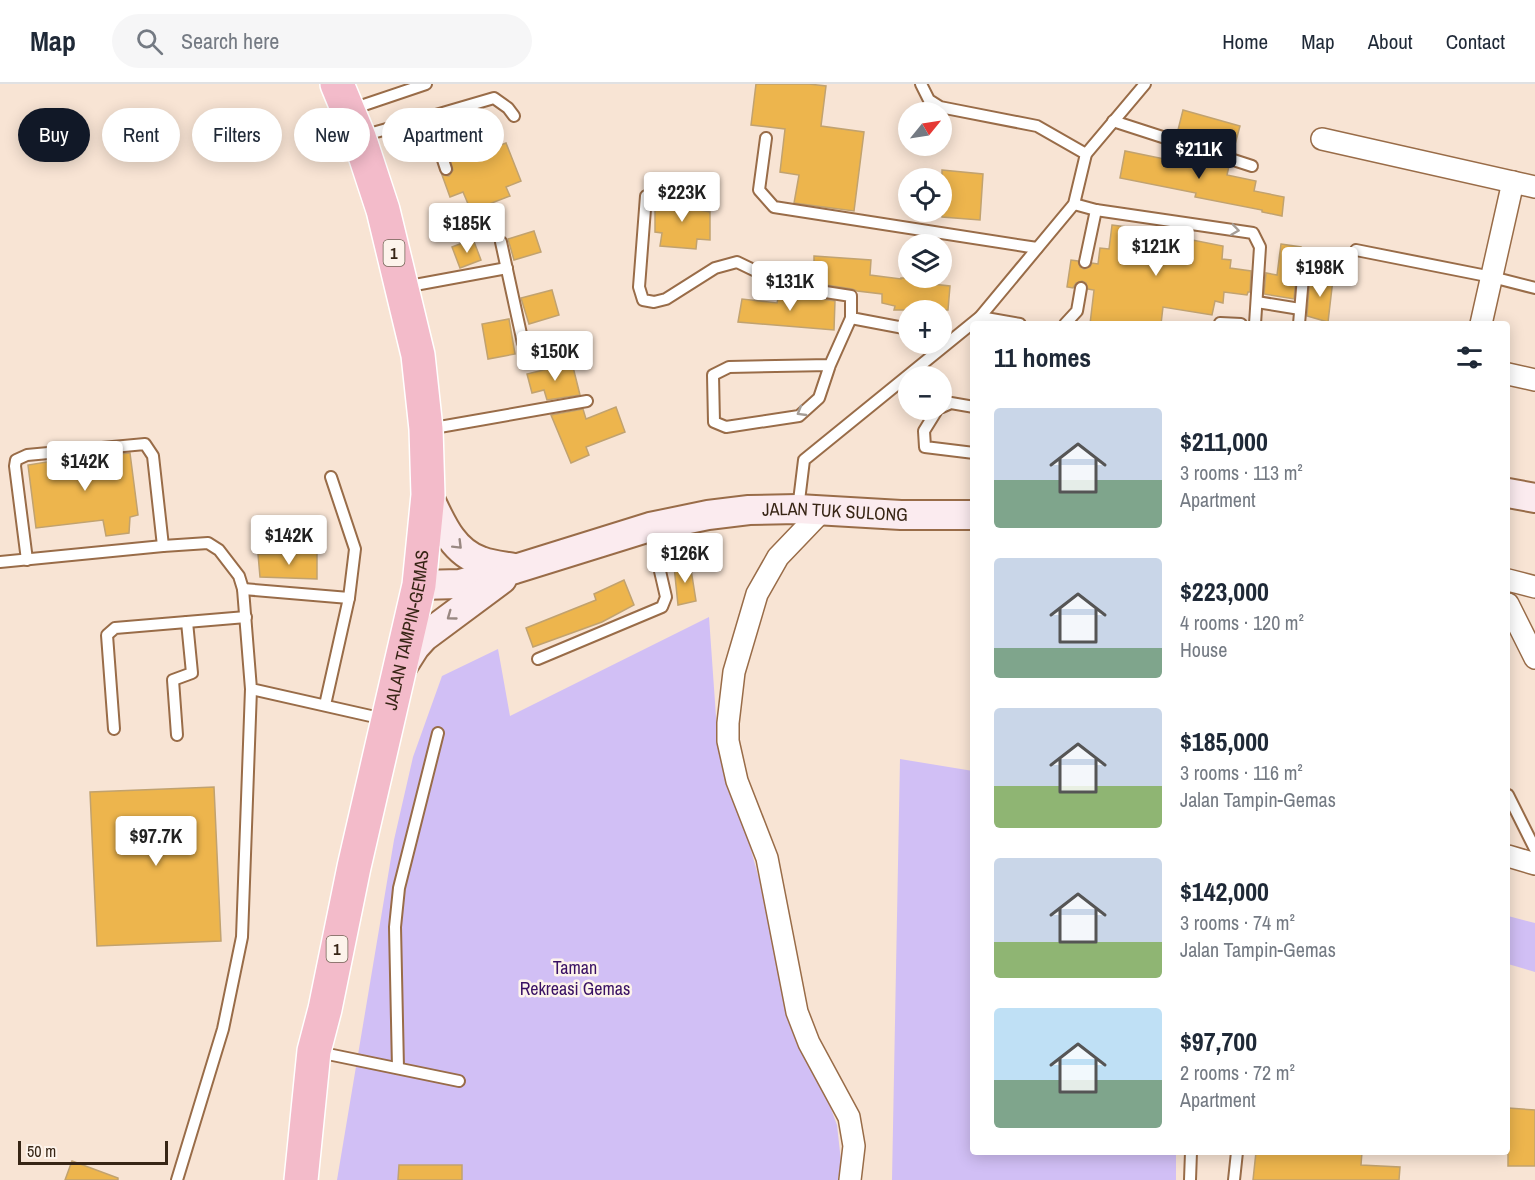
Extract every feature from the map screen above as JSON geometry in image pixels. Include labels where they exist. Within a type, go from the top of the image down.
[{"type":"highway","name":"JALAN TAMPIN-GEMAS","points":[[301,1180],[314,1051],[419,585],[428,495],[426,429],[418,356],[383,210],[366,162]]},
{"type":"street","points":[[1322,139],[1535,187]]},
{"type":"street","points":[[1482,321],[1512,182]]},
{"type":"street","points":[[1510,374],[1535,380]]},
{"type":"street","points":[[1510,493],[1535,498]]},
{"type":"street","points":[[428,495],[453,542],[467,554],[479,561],[515,569]]},
{"type":"street","points":[[810,509],[757,594],[734,672],[728,741],[736,781],[767,858],[797,1012],[809,1043],[849,1117],[854,1146],[850,1180]]},
{"type":"street","name":"JALAN TUK SULONG","points":[[419,585],[460,584],[650,527],[708,515],[749,510],[810,509],[901,515],[970,515]]},
{"type":"street","points":[[399,672],[415,646],[424,637],[515,569]]},
{"type":"street","points":[[1510,580],[1535,586]]},
{"type":"street","points":[[1510,608],[1535,658]]},
{"type":"street","points":[[1510,857],[1535,864]]},
{"type":"lane","points":[[354,108],[426,84]]},
{"type":"lane","points":[[921,84],[929,100],[940,106],[1037,126],[1086,154]]},
{"type":"lane","points":[[975,321],[1074,204],[1086,154],[1145,84]]},
{"type":"lane","points":[[460,108],[494,98],[508,108],[514,116]]},
{"type":"lane","points":[[1113,121],[1252,166]]},
{"type":"lane","points":[[766,138],[759,190],[774,207],[1037,248]]},
{"type":"lane","points":[[444,162],[446,169]]},
{"type":"lane","points":[[646,196],[639,288],[643,300],[654,302],[666,299],[715,268],[737,262],[787,286],[851,296],[851,318],[830,365],[819,398],[799,416],[726,427],[714,422],[713,375],[729,367],[830,365]]},
{"type":"lane","points":[[1074,204],[1096,210],[1253,232],[1260,248],[1255,321]]},
{"type":"lane","points":[[1085,262],[1096,210]]},
{"type":"lane","points":[[501,242],[523,343]]},
{"type":"lane","points":[[1356,250],[1492,277],[1535,288]]},
{"type":"lane","points":[[402,287],[507,268]]},
{"type":"lane","points":[[1299,321],[1304,277]]},
{"type":"lane","points":[[1068,321],[1077,311],[1081,288]]},
{"type":"lane","points":[[1257,302],[1300,309]]},
{"type":"lane","points":[[980,317],[1003,321]]},
{"type":"lane","points":[[851,318],[898,327]]},
{"type":"lane","points":[[810,509],[804,460],[970,325]]},
{"type":"lane","points":[[426,429],[587,401]]},
{"type":"lane","points":[[952,403],[970,406]]},
{"type":"lane","points":[[931,420],[924,431],[925,447],[970,453]]},
{"type":"lane","points":[[27,560],[15,466],[16,460],[27,455],[145,444],[153,456],[163,546]]},
{"type":"lane","points":[[325,705],[349,598],[355,549],[331,477]]},
{"type":"lane","points":[[538,659],[662,607],[666,597],[650,527]]},
{"type":"lane","points":[[0,562],[208,543],[219,550],[239,576],[243,589],[251,689],[242,937],[223,1029],[177,1180]]},
{"type":"lane","points":[[243,589],[349,598]]},
{"type":"lane","points":[[114,729],[107,635],[115,628],[246,617]]},
{"type":"lane","points":[[177,735],[173,680],[192,674],[187,622]]},
{"type":"lane","points":[[251,689],[387,720]]},
{"type":"lane","points":[[398,1068],[395,927],[399,888],[438,733]]},
{"type":"lane","points":[[1510,799],[1535,849]]},
{"type":"lane","points":[[314,1051],[459,1081]]},
{"type":"lane","points":[[1190,1180],[1191,1155]]},
{"type":"lane","points":[[1234,1180],[1237,1155]]},
{"type":"green space","name":"Taman Rekreasi Gemas","points":[[709,617],[718,745],[728,790],[745,828],[759,879],[780,979],[801,1045],[827,1098],[837,1125],[841,1161],[838,1180],[337,1180],[394,840],[413,757],[442,676],[498,649],[510,716]]},
{"type":"green space","points":[[900,759],[970,771],[970,1155],[1176,1155],[1176,1180],[892,1180]]},
{"type":"green space","points":[[1510,917],[1535,923],[1535,972],[1510,965]]},
{"type":"building","points":[[756,84],[826,86],[821,126],[864,132],[854,211],[794,203],[799,175],[780,172],[785,129],[751,125]]},
{"type":"building","points":[[1183,110],[1240,126],[1233,152],[1177,134]]},
{"type":"building","points":[[506,143],[521,181],[506,187],[510,196],[471,211],[463,192],[450,197],[442,175],[449,176],[453,170],[451,162],[504,162],[504,144]]},
{"type":"building","points":[[1173,148],[1229,166],[1227,175],[1256,181],[1254,191],[1284,197],[1282,216],[1195,197],[1196,193],[1120,178],[1125,151],[1169,160]]},
{"type":"building","points":[[952,171],[983,174],[980,220],[952,218]]},
{"type":"building","points":[[669,195],[700,197],[699,210],[710,212],[710,240],[697,239],[696,249],[660,246],[662,233],[655,232],[655,207],[668,207]]},
{"type":"building","points":[[1112,225],[1173,233],[1172,236],[1223,246],[1222,259],[1231,260],[1230,268],[1251,271],[1250,292],[1247,295],[1224,292],[1223,303],[1215,301],[1212,315],[1163,307],[1161,321],[1090,321],[1094,290],[1088,289],[1086,283],[1082,281],[1076,283],[1073,288],[1067,287],[1071,260],[1078,261],[1080,267],[1084,269],[1090,267],[1092,263],[1098,264],[1100,248],[1109,249]]},
{"type":"building","points":[[534,231],[541,252],[514,260],[508,239]]},
{"type":"building","points":[[473,239],[481,260],[460,268],[452,247]]},
{"type":"building","points":[[1281,244],[1301,247],[1294,299],[1264,294],[1266,273],[1277,275]]},
{"type":"building","points":[[814,256],[871,260],[870,275],[898,279],[898,288],[950,288],[949,300],[898,300],[898,310],[894,310],[895,306],[882,303],[882,294],[814,283]]},
{"type":"building","points":[[1310,275],[1333,279],[1328,321],[1307,316]]},
{"type":"building","points":[[552,290],[559,315],[529,324],[521,298]]},
{"type":"building","points":[[780,291],[835,301],[834,330],[738,322],[742,299],[777,303]]},
{"type":"building","points":[[509,319],[515,354],[488,359],[482,324]]},
{"type":"building","points":[[572,363],[580,395],[547,400],[544,390],[532,393],[527,374]]},
{"type":"building","points":[[616,407],[625,432],[586,447],[589,455],[571,463],[551,415],[583,409],[586,419]]},
{"type":"building","points":[[130,453],[138,515],[130,517],[129,533],[106,536],[103,520],[36,528],[28,465],[71,458]]},
{"type":"building","points":[[317,553],[317,579],[260,577],[258,554]]},
{"type":"building","points":[[690,563],[696,601],[678,605],[674,566]]},
{"type":"building","points":[[624,580],[634,605],[602,622],[533,647],[526,628],[596,600],[594,594]]},
{"type":"building","points":[[214,787],[221,941],[97,946],[90,792]]},
{"type":"building","points":[[1510,1108],[1535,1110],[1535,1166],[1508,1166]]},
{"type":"building","points":[[1256,1155],[1362,1155],[1361,1165],[1400,1167],[1399,1180],[1253,1180]]},
{"type":"building","points":[[72,1161],[118,1178],[118,1180],[65,1180]]},
{"type":"building","points":[[399,1165],[462,1165],[462,1180],[398,1180]]}]
